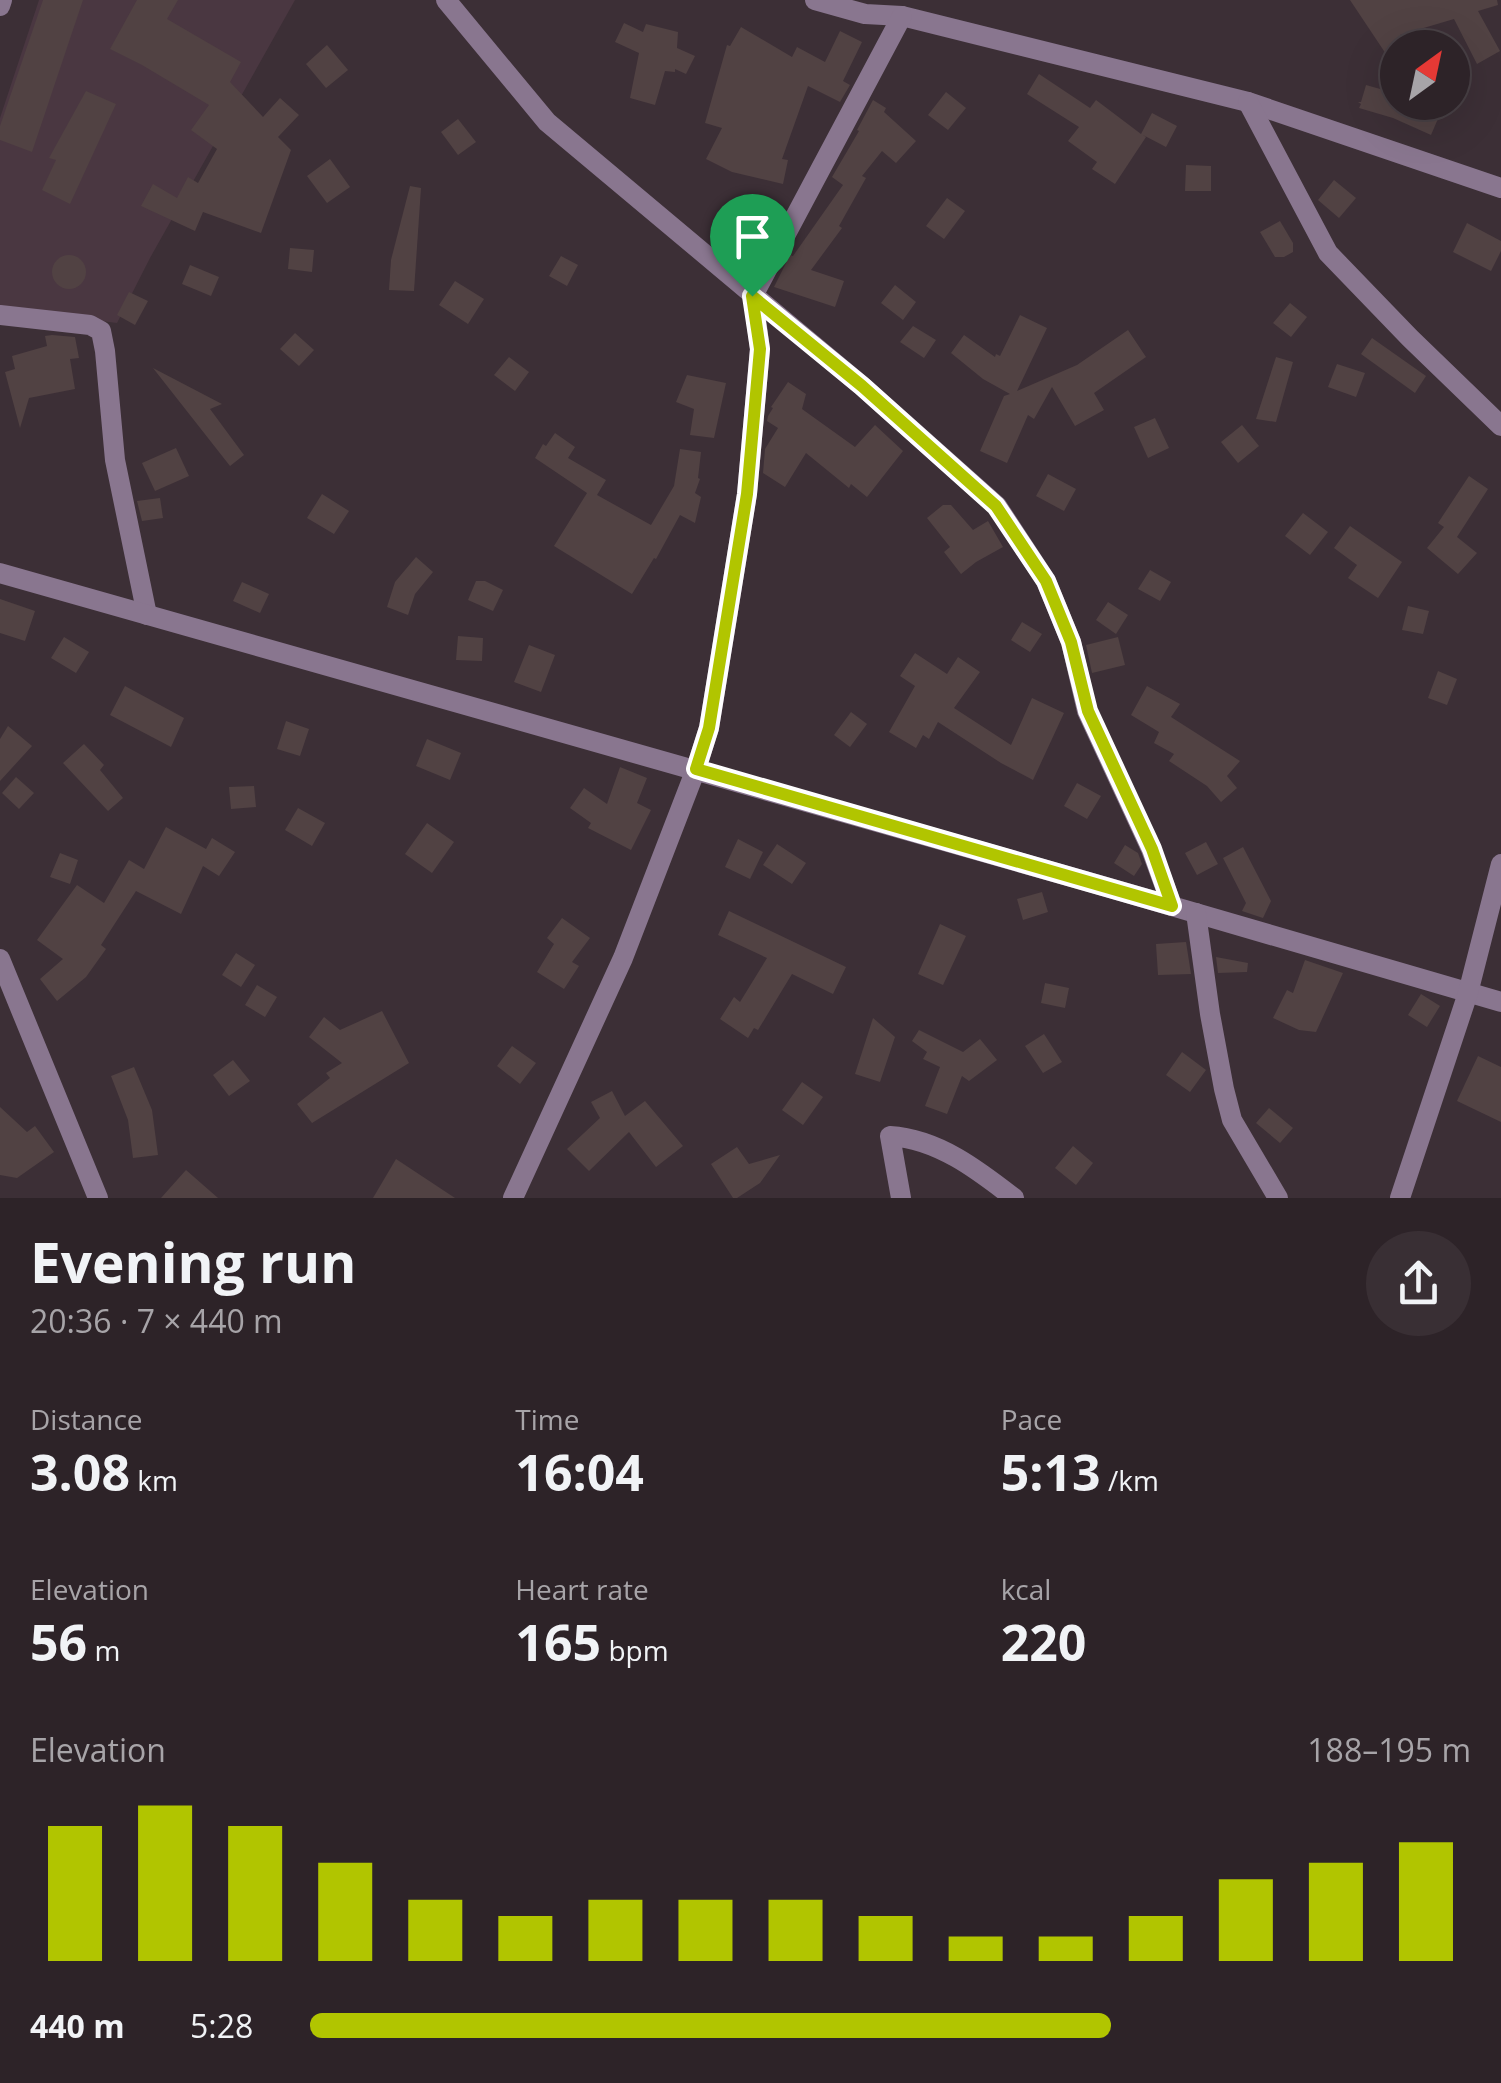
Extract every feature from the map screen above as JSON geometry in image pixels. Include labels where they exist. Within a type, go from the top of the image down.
[{"type":"street","points":[[446,0],[548,122],[862,386],[996,506],[1046,581],[1071,642],[1088,711],[1152,849],[1172,906]]},
{"type":"street","points":[[815,0],[867,7],[1248,102],[1501,188]]},
{"type":"street","points":[[513,1198],[623,958],[709,728],[747,494],[760,349],[752,296],[902,16]]},
{"type":"street","points":[[1248,102],[1328,253],[1501,426]]},
{"type":"street","points":[[0,315],[90,325],[100,331],[115,460],[147,615]]},
{"type":"street","points":[[0,572],[1501,1002]]},
{"type":"street","points":[[1400,1198],[1468,993],[1501,864]]},
{"type":"street","points":[[1196,913],[1210,1014],[1232,1120],[1278,1198]]},
{"type":"street","points":[[0,959],[98,1198]]},
{"type":"street","points":[[901,1198],[890,1136],[915,1140],[970,1164],[1014,1198]]},
{"type":"shaded area","points":[[39,0],[295,0],[117,323],[0,308],[0,118]]},
{"type":"building","points":[[43,0],[83,0],[32,152],[0,140],[0,126]]},
{"type":"building","points":[[137,0],[178,0],[167,19],[241,62],[230,82],[263,117],[280,98],[299,115],[278,137],[291,150],[261,233],[203,212],[195,231],[141,206],[153,184],[177,198],[188,177],[198,183],[217,149],[191,130],[209,105],[110,49]]},
{"type":"building","points":[[1350,0],[1497,0],[1498,5],[1478,11],[1500,51],[1477,64],[1470,50],[1470,30],[1460,30],[1454,19],[1417,30],[1380,30],[1380,45]]},
{"type":"building","points":[[624,23],[643,32],[646,24],[678,32],[677,48],[695,56],[686,74],[675,69],[665,71],[655,105],[630,98],[639,53],[615,42]]},
{"type":"building","points":[[741,27],[792,57],[797,47],[825,62],[840,31],[862,42],[843,81],[850,85],[840,102],[808,86],[782,159],[788,160],[783,184],[732,172],[706,159],[722,128],[705,123],[727,45]]},
{"type":"building","points":[[327,45],[348,70],[326,88],[306,64]]},
{"type":"building","points":[[1039,74],[1090,108],[1096,100],[1141,134],[1152,113],[1177,126],[1166,147],[1143,135],[1146,137],[1115,184],[1092,169],[1097,162],[1068,141],[1079,127],[1027,94]]},
{"type":"building","points":[[1366,85],[1380,89],[1380,114],[1359,108]]},
{"type":"building","points":[[86,91],[116,104],[70,204],[42,190],[56,160],[49,158]]},
{"type":"building","points":[[946,92],[966,108],[948,130],[928,115]]},
{"type":"building","points":[[873,100],[886,108],[884,112],[916,141],[896,163],[882,151],[862,176],[866,178],[839,226],[842,228],[811,270],[844,281],[835,307],[774,287],[790,255],[843,185],[832,177]]},
{"type":"building","points":[[458,119],[476,142],[458,155],[441,132]]},
{"type":"building","points":[[1397,120],[1437,120],[1431,135]]},
{"type":"building","points":[[330,159],[350,187],[327,203],[307,176]]},
{"type":"building","points":[[1186,165],[1211,166],[1211,191],[1185,191]]},
{"type":"building","points":[[1334,180],[1356,198],[1339,218],[1318,200]]},
{"type":"building","points":[[410,186],[421,188],[414,291],[389,290],[391,260]]},
{"type":"building","points":[[947,198],[965,211],[944,239],[926,226]]},
{"type":"building","points":[[1280,221],[1293,243],[1293,252],[1275,257],[1260,232]]},
{"type":"building","points":[[1467,223],[1501,241],[1501,251],[1491,271],[1453,252]]},
{"type":"building","points":[[290,248],[314,250],[312,272],[288,269]]},
{"type":"building","points":[[69,255],[81,260],[86,272],[81,284],[69,289],[57,284],[52,272],[57,260]]},
{"type":"building","points":[[561,256],[578,265],[567,286],[549,276]]},
{"type":"building","points":[[190,265],[219,277],[211,296],[182,284]]},
{"type":"building","points":[[455,281],[484,299],[468,324],[439,305]]},
{"type":"building","points":[[895,285],[916,302],[903,320],[881,303]]},
{"type":"building","points":[[129,292],[148,301],[135,325],[117,315]]},
{"type":"building","points":[[1290,303],[1307,317],[1291,337],[1273,323]]},
{"type":"building","points":[[1020,315],[1047,328],[1017,391],[1077,365],[1128,330],[1146,357],[1094,393],[1104,410],[1075,426],[1052,387],[1034,419],[1028,415],[1007,463],[980,451],[1004,396],[1010,394],[983,379],[951,353],[964,335],[995,357],[1000,356]]},
{"type":"building","points":[[913,326],[936,340],[924,358],[900,342]]},
{"type":"building","points":[[295,333],[314,350],[299,366],[280,349]]},
{"type":"building","points":[[45,336],[75,337],[79,358],[70,359],[75,389],[29,398],[20,428],[5,372],[15,369],[12,356],[47,346]]},
{"type":"building","points":[[1372,338],[1426,376],[1415,393],[1361,354]]},
{"type":"building","points":[[509,357],[529,372],[515,391],[494,375]]},
{"type":"building","points":[[1276,357],[1293,362],[1276,422],[1256,419]]},
{"type":"building","points":[[1337,364],[1365,373],[1356,397],[1328,387]]},
{"type":"building","points":[[153,368],[222,404],[210,409],[244,455],[230,466]]},
{"type":"building","points":[[687,375],[726,383],[714,438],[690,435],[694,409],[676,402]]},
{"type":"building","points":[[788,382],[806,394],[802,409],[855,447],[875,425],[903,451],[867,497],[851,484],[849,488],[806,453],[785,487],[763,473],[765,449],[778,428],[767,421],[768,416]]},
{"type":"building","points":[[1155,418],[1169,448],[1148,458],[1134,427]]},
{"type":"building","points":[[1242,425],[1259,446],[1238,463],[1221,442]]},
{"type":"building","points":[[555,433],[575,447],[568,458],[606,480],[597,495],[651,525],[674,486],[680,449],[701,452],[695,493],[701,497],[695,523],[680,515],[632,594],[554,546],[587,493],[535,458]]},
{"type":"building","points":[[176,448],[189,476],[155,491],[142,463]]},
{"type":"building","points":[[1048,474],[1076,489],[1064,511],[1036,496]]},
{"type":"building","points":[[1469,476],[1488,489],[1457,537],[1477,553],[1458,574],[1427,548],[1444,527],[1438,523]]},
{"type":"building","points":[[322,494],[349,511],[334,534],[307,518]]},
{"type":"building","points":[[160,498],[163,518],[142,521],[137,501]]},
{"type":"building","points":[[943,505],[951,505],[973,530],[988,521],[1003,547],[961,574],[944,552],[950,547],[927,518]]},
{"type":"building","points":[[1303,513],[1328,532],[1310,555],[1285,536]]},
{"type":"building","points":[[1350,526],[1402,562],[1378,598],[1348,578],[1357,565],[1334,548]]},
{"type":"building","points":[[416,557],[433,572],[415,594],[408,615],[387,607],[395,582]]},
{"type":"building","points":[[1150,570],[1171,582],[1160,601],[1138,589]]},
{"type":"building","points":[[476,581],[503,590],[493,611],[468,600]]},
{"type":"building","points":[[242,582],[269,594],[260,613],[233,601]]},
{"type":"building","points":[[0,599],[35,611],[25,641],[0,633]]},
{"type":"building","points":[[1108,602],[1128,615],[1116,634],[1096,620]]},
{"type":"building","points":[[1408,606],[1429,611],[1423,634],[1402,630]]},
{"type":"building","points":[[1022,622],[1042,634],[1030,652],[1011,640]]},
{"type":"building","points":[[458,636],[483,638],[482,661],[456,660]]},
{"type":"building","points":[[64,637],[89,652],[76,673],[51,658]]},
{"type":"building","points":[[1118,637],[1125,665],[1092,673],[1086,645]]},
{"type":"building","points":[[529,645],[555,655],[541,692],[514,682]]},
{"type":"building","points":[[915,653],[947,674],[958,657],[980,672],[954,708],[1011,745],[1032,698],[1064,713],[1033,780],[938,722],[929,739],[923,735],[916,748],[889,732],[915,686],[900,676]]},
{"type":"building","points":[[1438,671],[1457,679],[1447,705],[1428,698]]},
{"type":"building","points":[[125,686],[184,718],[171,747],[110,715]]},
{"type":"building","points":[[1147,686],[1180,704],[1171,717],[1240,761],[1227,776],[1237,788],[1221,802],[1207,786],[1169,761],[1174,754],[1154,743],[1159,732],[1131,715]]},
{"type":"building","points":[[851,712],[867,724],[850,747],[834,735]]},
{"type":"building","points":[[286,721],[309,729],[300,756],[277,749]]},
{"type":"building","points":[[8,726],[32,746],[0,781],[0,739]]},
{"type":"building","points":[[427,739],[461,753],[450,780],[416,766]]},
{"type":"building","points":[[84,744],[104,765],[100,770],[123,798],[108,811],[63,763]]},
{"type":"building","points":[[620,767],[647,778],[637,803],[651,810],[631,850],[588,828],[591,823],[570,808],[584,788],[607,804]]},
{"type":"building","points":[[16,777],[34,793],[19,809],[2,793]]},
{"type":"building","points":[[1077,783],[1101,796],[1087,819],[1064,806]]},
{"type":"building","points":[[254,786],[256,807],[231,809],[229,787]]},
{"type":"building","points":[[298,808],[325,823],[312,846],[285,830]]},
{"type":"building","points":[[427,823],[454,842],[432,873],[405,854]]},
{"type":"building","points":[[166,827],[206,849],[212,838],[235,852],[219,876],[203,866],[181,914],[136,891],[101,945],[106,949],[86,977],[57,1001],[40,979],[63,959],[37,940],[77,885],[104,903],[129,860],[144,869]]},
{"type":"building","points":[[738,839],[763,852],[750,879],[725,867]]},
{"type":"building","points":[[1206,842],[1218,864],[1197,875],[1185,853]]},
{"type":"building","points":[[777,844],[806,863],[792,884],[763,865]]},
{"type":"building","points":[[1125,845],[1138,853],[1142,864],[1134,876],[1114,863]]},
{"type":"building","points":[[1243,847],[1271,901],[1263,918],[1242,911],[1246,903],[1223,858]]},
{"type":"building","points":[[60,853],[78,860],[70,884],[50,877]]},
{"type":"building","points":[[1042,892],[1048,912],[1023,920],[1017,899]]},
{"type":"building","points":[[729,911],[846,967],[833,994],[792,974],[758,1030],[754,1028],[748,1038],[720,1019],[734,997],[740,1002],[767,958],[718,935]]},
{"type":"building","points":[[562,918],[590,938],[572,962],[579,966],[564,989],[537,972],[554,944],[547,938]]},
{"type":"building","points":[[940,924],[966,936],[943,985],[918,974]]},
{"type":"building","points":[[1186,942],[1191,974],[1158,975],[1156,944]]},
{"type":"building","points":[[236,953],[255,965],[241,987],[222,975]]},
{"type":"building","points":[[1216,957],[1248,963],[1247,972],[1218,973]]},
{"type":"building","points":[[1305,960],[1343,973],[1316,1032],[1299,1030],[1273,1018],[1287,990],[1293,993]]},
{"type":"building","points":[[1045,983],[1069,988],[1065,1008],[1041,1003]]},
{"type":"building","points":[[257,985],[277,997],[265,1017],[245,1005]]},
{"type":"building","points":[[1421,994],[1440,1006],[1427,1027],[1408,1015]]},
{"type":"building","points":[[382,1011],[409,1063],[312,1123],[297,1104],[330,1078],[326,1073],[342,1063],[309,1037],[324,1017],[340,1030]]},
{"type":"building","points":[[873,1018],[895,1037],[880,1082],[855,1074]]},
{"type":"building","points":[[919,1030],[963,1052],[980,1039],[997,1060],[969,1081],[962,1076],[947,1114],[925,1106],[940,1067],[923,1059],[927,1052],[912,1041]]},
{"type":"building","points":[[1044,1034],[1062,1062],[1043,1073],[1025,1046]]},
{"type":"building","points":[[512,1046],[536,1063],[520,1084],[497,1066]]},
{"type":"building","points":[[1182,1052],[1206,1070],[1190,1092],[1166,1075]]},
{"type":"building","points":[[1478,1056],[1501,1067],[1501,1122],[1457,1101]]},
{"type":"building","points":[[233,1060],[250,1081],[229,1096],[213,1075]]},
{"type":"building","points":[[134,1067],[152,1110],[158,1155],[133,1158],[128,1120],[111,1076]]},
{"type":"building","points":[[802,1082],[823,1097],[803,1125],[782,1110]]},
{"type":"building","points":[[612,1091],[625,1116],[645,1101],[683,1146],[656,1167],[629,1132],[589,1171],[567,1149],[600,1118],[591,1102]]},
{"type":"building","points":[[0,1107],[27,1132],[35,1126],[54,1152],[17,1178],[0,1175]]},
{"type":"building","points":[[1269,1108],[1293,1128],[1280,1143],[1256,1123]]},
{"type":"building","points":[[1073,1146],[1093,1163],[1076,1185],[1055,1168]]},
{"type":"building","points":[[737,1147],[749,1164],[780,1155],[760,1183],[733,1198],[711,1164]]},
{"type":"building","points":[[396,1159],[455,1198],[373,1198]]},
{"type":"building","points":[[186,1170],[218,1198],[161,1198]]},
{"type":"route","points":[[752,296],[862,386],[996,506],[1046,581],[1071,642],[1088,711],[1152,849],[1172,906],[696,769],[709,728],[747,494],[760,349],[752,296]]}]
